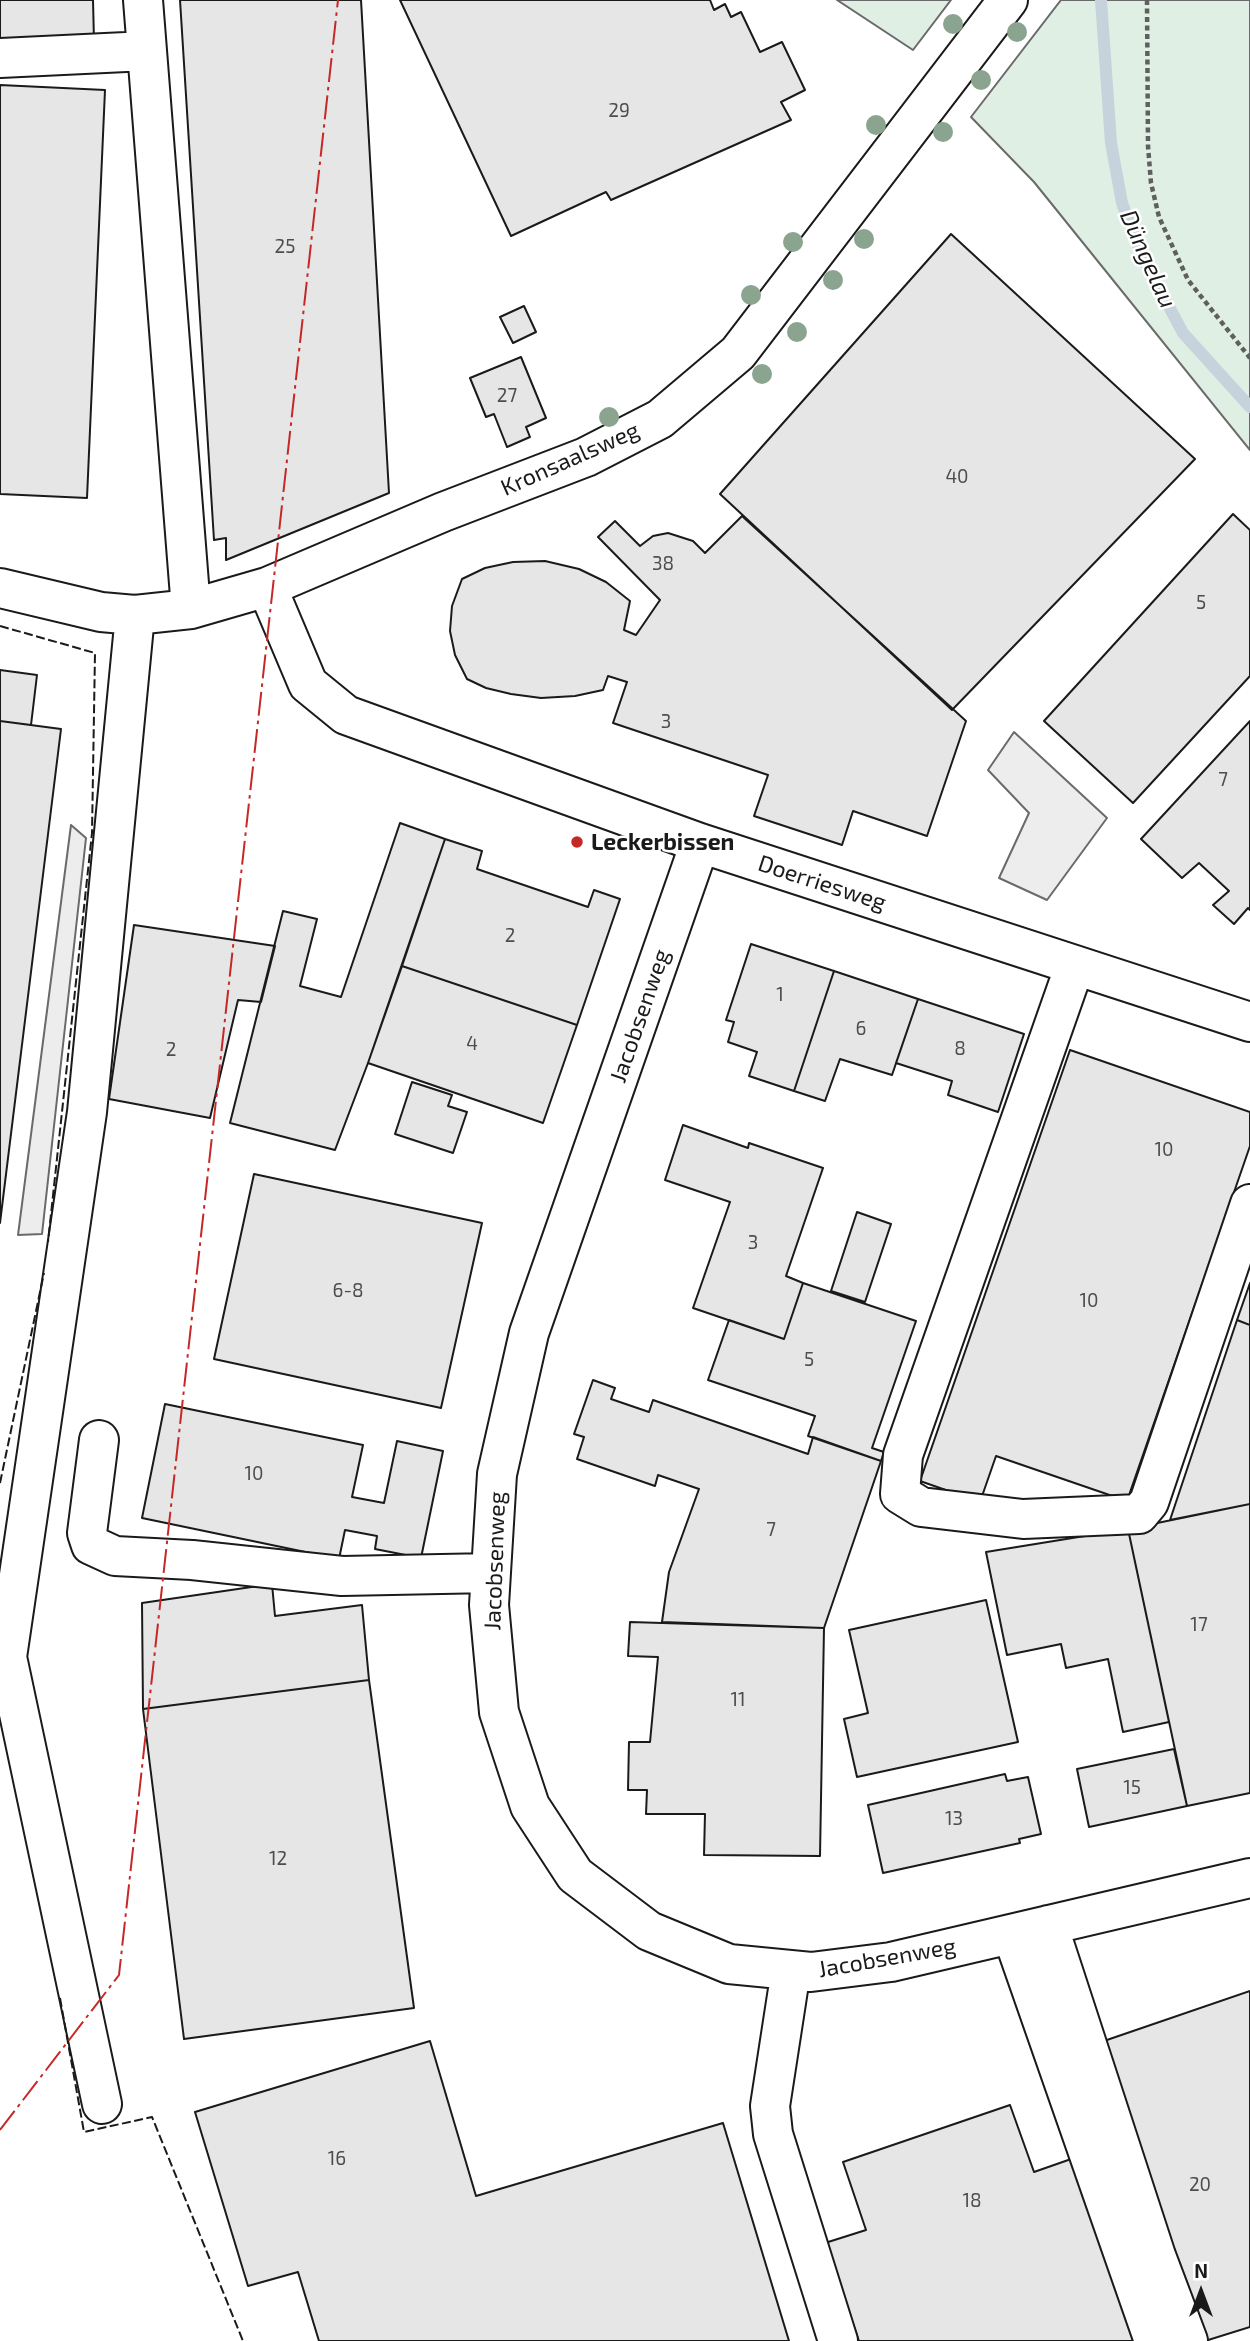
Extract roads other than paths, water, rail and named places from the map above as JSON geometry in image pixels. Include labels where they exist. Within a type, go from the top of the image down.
[{"type":"street","points":[[144,0],[191,609]]},
{"type":"street","name":"Kronsaalsweg","points":[[0,588],[101,612],[135,615],[191,609],[267,587],[443,512],[586,457],[660,419],[738,353],[1008,0]]},
{"type":"street","points":[[0,58],[147,51]]},
{"type":"street","name":"Doerriesweg","points":[[267,587],[308,684],[346,715],[700,843],[1250,1022]]},
{"type":"street","points":[[102,2104],[7,1657],[87,1112],[135,615]]},
{"type":"street","name":"Jacobsenweg","points":[[700,843],[529,1333],[497,1474],[489,1605],[499,1712],[530,1806],[575,1875],[649,1931],[729,1964],[811,1972],[891,1962],[1250,1878]]},
{"type":"street","points":[[1075,965],[903,1455],[900,1494],[921,1507],[1023,1519],[1139,1514],[1149,1502],[1250,1204]]},
{"type":"street","points":[[99,1440],[87,1533],[91,1545],[115,1556],[192,1560],[342,1576],[491,1573]]},
{"type":"street","points":[[1030,1930],[1154,2341]]},
{"type":"street","points":[[1030,1930],[1188,2341]]},
{"type":"street","points":[[791,1970],[770,2106],[773,2134],[838,2341]]},
{"type":"waterway","name":"Düngelau","points":[[1101,0],[1111,143],[1122,203],[1142,256],[1183,333],[1250,407]]},
{"type":"place","name":"Leckerbissen","points":[[577,842]]}]
